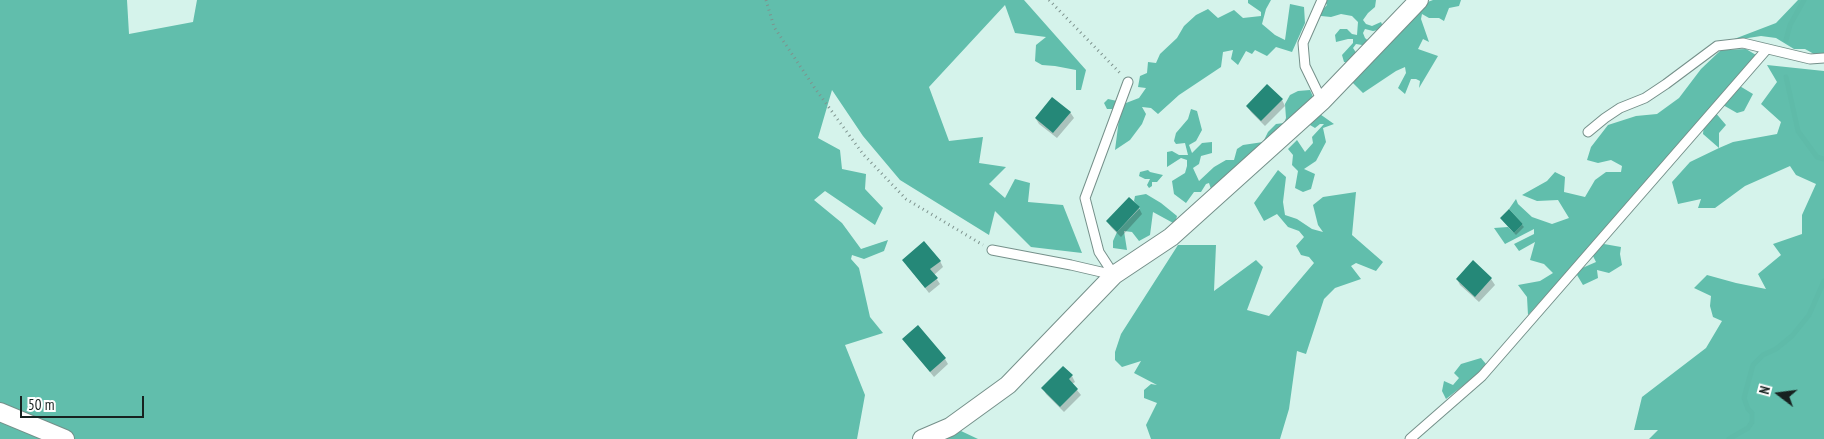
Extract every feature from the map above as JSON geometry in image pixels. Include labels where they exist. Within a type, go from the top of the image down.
[{"type":"street","points":[[922,439],[950,426],[1008,385],[1114,275],[1171,237],[1322,101],[1419,0]]},
{"type":"street","points":[[0,412],[65,439]]},
{"type":"lane","points":[[1322,0],[1303,43],[1305,66],[1322,101]]},
{"type":"lane","points":[[1588,132],[1604,118],[1620,108],[1644,98],[1666,84],[1718,46],[1743,43],[1810,59],[1824,58]]},
{"type":"lane","points":[[1410,439],[1482,376],[1767,49]]},
{"type":"lane","points":[[1114,275],[1099,252],[1085,198],[1128,82]]},
{"type":"lane","points":[[992,250],[1114,275]]},
{"type":"path","points":[[766,0],[774,27],[814,87],[863,154],[906,199],[992,250]]},
{"type":"path","points":[[1049,0],[1128,82]]},
{"type":"green space","points":[[0,0],[127,0],[129,34],[193,22],[197,0],[1024,0],[1086,70],[1081,90],[1076,90],[1076,70],[1042,65],[1035,61],[1036,45],[1046,37],[1015,33],[1005,5],[929,87],[949,141],[983,137],[979,163],[1006,167],[989,184],[1005,198],[1015,179],[1030,183],[1028,202],[1063,205],[1082,253],[1031,247],[995,211],[989,235],[900,180],[863,136],[832,90],[818,138],[840,150],[842,169],[866,174],[865,189],[883,208],[875,225],[825,191],[814,200],[842,223],[861,249],[888,240],[884,251],[864,259],[852,255],[851,259],[859,268],[870,317],[883,333],[845,345],[865,395],[857,439],[0,439]]},
{"type":"green space","points":[[1248,0],[1271,0],[1266,9],[1262,24],[1275,35],[1285,40],[1290,4],[1304,7],[1305,23],[1292,52],[1276,47],[1267,56],[1255,50],[1252,54],[1246,51],[1238,65],[1231,59],[1233,50],[1223,52],[1221,67],[1179,95],[1158,114],[1151,108],[1142,107],[1146,114],[1142,124],[1130,140],[1115,150],[1119,119],[1115,109],[1107,109],[1104,103],[1108,99],[1126,103],[1139,98],[1146,88],[1138,87],[1140,76],[1147,73],[1148,62],[1156,63],[1160,54],[1177,38],[1184,26],[1196,15],[1208,9],[1218,18],[1234,10],[1243,18],[1261,16],[1261,12],[1248,3]]},
{"type":"green space","points":[[1323,0],[1376,0],[1375,7],[1363,20],[1366,24],[1372,26],[1381,22],[1385,31],[1365,29],[1363,33],[1365,38],[1372,44],[1368,46],[1356,44],[1353,48],[1359,57],[1353,62],[1344,62],[1342,55],[1353,43],[1353,39],[1336,42],[1335,35],[1340,29],[1347,29],[1352,34],[1357,35],[1358,22],[1352,16],[1341,14],[1331,17],[1321,16],[1321,11],[1327,5]]},
{"type":"green space","points":[[1433,0],[1461,0],[1459,6],[1449,8],[1444,21],[1439,18],[1429,18],[1422,14],[1421,19],[1429,42],[1423,39],[1418,49],[1438,56],[1419,88],[1420,81],[1411,79],[1405,94],[1398,88],[1406,73],[1405,67],[1363,93],[1351,81],[1425,3]]},
{"type":"green space","points":[[1798,0],[1824,0],[1824,53],[1814,54],[1805,49],[1794,49],[1776,38],[1761,36],[1729,41],[1776,23]]},
{"type":"green space","points":[[1746,49],[1756,55],[1733,82],[1753,94],[1744,111],[1737,113],[1723,105],[1714,111],[1726,125],[1719,133],[1719,148],[1703,134],[1704,123],[1528,315],[1527,297],[1518,285],[1540,281],[1553,273],[1544,264],[1530,260],[1535,242],[1519,251],[1514,244],[1534,234],[1534,229],[1505,244],[1494,228],[1508,227],[1514,233],[1523,224],[1509,209],[1516,199],[1518,204],[1532,217],[1552,224],[1569,218],[1558,200],[1537,201],[1522,195],[1547,181],[1555,172],[1565,177],[1564,192],[1585,197],[1595,180],[1606,172],[1621,172],[1622,166],[1611,160],[1598,163],[1587,160],[1591,147],[1608,125],[1636,116],[1657,114],[1679,98],[1701,69],[1721,50]]},
{"type":"green space","points":[[1767,65],[1824,71],[1824,439],[1649,439],[1658,430],[1634,430],[1642,397],[1706,348],[1722,321],[1713,317],[1710,306],[1711,296],[1694,288],[1707,275],[1766,289],[1758,274],[1781,255],[1773,244],[1802,234],[1802,215],[1816,184],[1796,175],[1790,166],[1745,186],[1715,208],[1698,208],[1701,199],[1678,204],[1672,182],[1690,162],[1733,142],[1777,134],[1781,122],[1761,104],[1777,82]]},
{"type":"green space","points":[[1310,90],[1315,101],[1289,127],[1278,128],[1267,142],[1212,192],[1209,183],[1206,184],[1201,192],[1194,192],[1186,203],[1174,194],[1172,181],[1185,173],[1187,160],[1181,158],[1167,167],[1167,152],[1172,151],[1179,155],[1188,155],[1185,143],[1176,144],[1174,141],[1176,133],[1188,119],[1191,109],[1197,111],[1202,130],[1196,141],[1189,145],[1192,153],[1202,143],[1212,142],[1212,153],[1201,156],[1199,164],[1193,168],[1199,181],[1214,167],[1226,160],[1234,160],[1237,149],[1243,145],[1263,142],[1268,132],[1276,124],[1284,123],[1286,118],[1285,104],[1290,95],[1298,91]]},
{"type":"green space","points":[[1317,112],[1334,124],[1323,128],[1326,142],[1316,161],[1304,169],[1315,174],[1311,189],[1303,192],[1295,188],[1298,171],[1292,165],[1293,155],[1288,149],[1297,140],[1305,152],[1313,143],[1312,137],[1324,124],[1320,124],[1315,128],[1310,125]]},
{"type":"green space","points":[[1148,170],[1163,175],[1157,182],[1152,182],[1152,186],[1149,188],[1147,185],[1150,179],[1139,176],[1140,172]]},
{"type":"green space","points":[[1278,170],[1286,177],[1283,202],[1285,215],[1297,219],[1312,229],[1323,232],[1318,225],[1313,205],[1323,197],[1356,192],[1352,235],[1383,262],[1376,271],[1356,263],[1351,266],[1361,279],[1335,288],[1324,299],[1306,354],[1297,351],[1289,409],[1280,439],[1151,439],[1146,425],[1157,403],[1144,398],[1144,390],[1151,384],[1157,385],[1134,373],[1141,361],[1122,367],[1115,360],[1115,352],[1121,334],[1178,245],[1216,245],[1214,291],[1256,260],[1263,267],[1247,310],[1269,316],[1314,263],[1309,257],[1301,255],[1296,246],[1304,237],[1299,231],[1288,227],[1277,214],[1264,221],[1254,203]]},
{"type":"green space","points":[[1146,194],[1177,216],[1175,224],[1153,212],[1150,235],[1139,241],[1132,232],[1124,231],[1127,250],[1113,248],[1113,241],[1117,232],[1140,208],[1134,201],[1135,196]]},
{"type":"green space","points":[[1604,244],[1621,247],[1622,265],[1609,273],[1597,270],[1598,278],[1583,285],[1577,275],[1580,269],[1596,262],[1593,256],[1598,247]]},
{"type":"green space","points":[[1481,358],[1486,364],[1478,374],[1446,399],[1442,391],[1444,381],[1453,385],[1459,378],[1454,373],[1461,364]]},
{"type":"green space","points":[[961,431],[978,439],[944,439]]},
{"type":"building","points":[[1267,84],[1283,99],[1261,121],[1246,106]]},
{"type":"building","points":[[1052,97],[1071,112],[1053,133],[1035,118]]},
{"type":"building","points":[[1129,197],[1140,207],[1117,232],[1106,221]]},
{"type":"building","points":[[1509,209],[1523,224],[1514,233],[1500,218]]},
{"type":"building","points":[[924,241],[941,261],[930,269],[938,278],[925,288],[902,260]]},
{"type":"building","points":[[1473,260],[1492,278],[1475,297],[1456,279]]},
{"type":"building","points":[[918,325],[946,358],[930,372],[902,339]]},
{"type":"building","points":[[1063,366],[1073,375],[1069,379],[1078,389],[1060,407],[1041,388]]},
{"type":"waterway","points":[[1786,40],[1790,25],[1804,0]]},
{"type":"waterway","points":[[1786,77],[1798,131],[1817,157],[1824,159]]},
{"type":"waterway","points":[[1729,439],[1748,428],[1752,422],[1752,413],[1748,409],[1744,398],[1753,365],[1763,355],[1776,349],[1792,336],[1809,315],[1824,281]]}]
